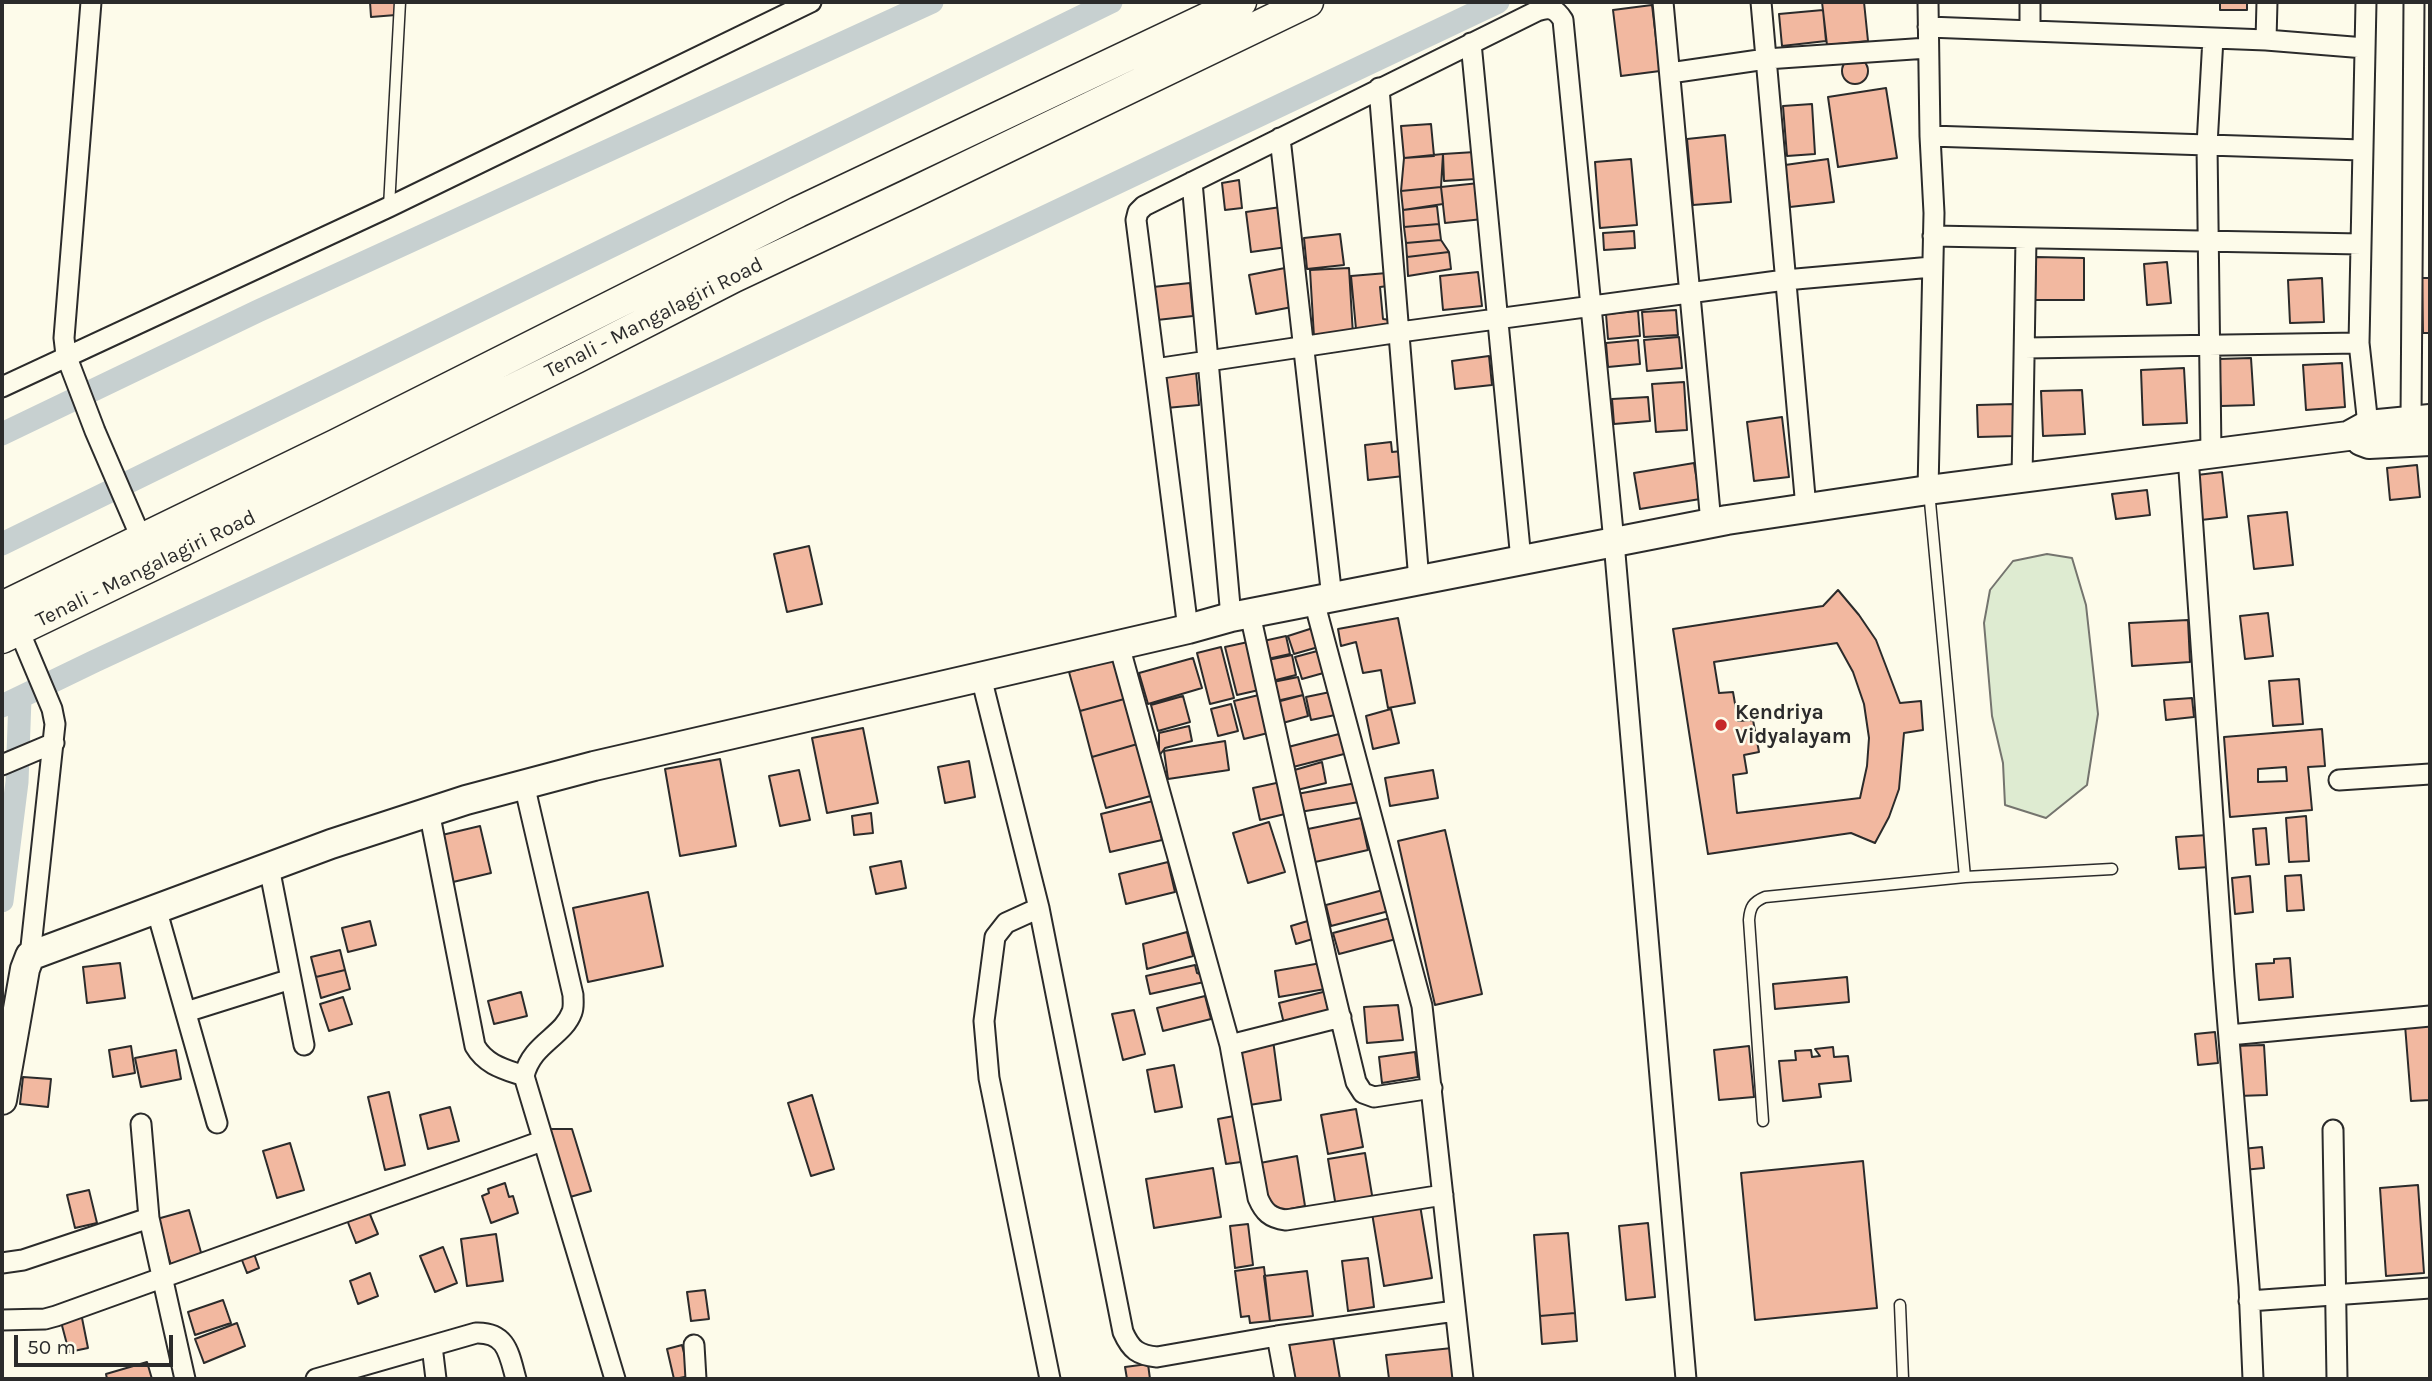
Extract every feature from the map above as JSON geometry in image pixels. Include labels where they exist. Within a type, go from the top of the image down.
[{"type":"main road","points":[[12,626],[136,528],[478,374],[798,212],[1241,2]]},
{"type":"main road","name":"Tenali - Mangalagiri Road","points":[[12,626],[325,482],[734,277],[1308,2]]},
{"type":"main road","points":[[2,1100],[25,969],[30,956],[429,811],[524,784],[1240,616],[1711,523],[1928,490],[2199,455],[2358,431],[2424,427]]},
{"type":"street","points":[[91,2],[65,325],[69,364],[94,431],[136,528]]},
{"type":"street","points":[[2,387],[69,364],[811,2]]},
{"type":"street","points":[[1663,2],[1711,523]]},
{"type":"street","points":[[1761,2],[1806,508]]},
{"type":"street","points":[[1928,2],[1933,236],[1928,490]]},
{"type":"street","points":[[2030,2],[2030,31]]},
{"type":"street","points":[[2266,40],[2267,2]]},
{"type":"street","points":[[2358,431],[2366,2]]},
{"type":"street","points":[[1188,629],[1136,220],[1138,212],[1144,206],[1471,43],[1548,7],[1557,11],[1563,20],[1592,306],[1686,1379]]},
{"type":"street","points":[[2420,11],[2424,427]]},
{"type":"street","points":[[1928,27],[2266,40],[2365,48]]},
{"type":"street","points":[[2213,38],[2207,145],[2209,345],[2199,455],[2229,1035],[2258,1301],[2253,1379]]},
{"type":"street","points":[[1471,43],[1521,560]]},
{"type":"street","points":[[1670,73],[1766,60],[1928,48]]},
{"type":"street","points":[[1380,88],[1419,580]]},
{"type":"street","points":[[1930,136],[2362,150]]},
{"type":"street","points":[[1280,138],[1304,347],[1323,599],[1422,1006],[1463,1379]]},
{"type":"street","points":[[1192,182],[1209,361],[1240,616],[1356,1082],[1363,1093],[1374,1097],[1432,1088]]},
{"type":"street","points":[[1933,236],[2361,244]]},
{"type":"street","points":[[2022,479],[2026,238]]},
{"type":"street","points":[[1155,369],[1400,332],[1785,280],[1932,267]]},
{"type":"street","points":[[2025,348],[2359,342]]},
{"type":"street","points":[[12,626],[52,709],[55,724],[30,956]]},
{"type":"street","points":[[1119,645],[1230,1045],[1258,1198],[1263,1210],[1274,1218],[1286,1220],[1443,1195]]},
{"type":"street","points":[[981,677],[1039,908],[1123,1332],[1130,1347],[1142,1355],[1157,1357],[1277,1336],[1455,1311]]},
{"type":"street","points":[[2,765],[53,743]]},
{"type":"street","points":[[2339,780],[2430,774]]},
{"type":"street","points":[[524,784],[573,995],[574,1010],[568,1020],[532,1055],[524,1076],[615,1379]]},
{"type":"street","points":[[429,811],[475,1046],[481,1056],[491,1064],[524,1076]]},
{"type":"street","points":[[269,867],[304,1045]]},
{"type":"street","points":[[156,908],[218,1123]]},
{"type":"street","points":[[1039,908],[1006,923],[995,937],[984,1021],[989,1078],[1050,1379]]},
{"type":"street","points":[[186,1013],[291,979]]},
{"type":"street","points":[[2229,1035],[2430,1016]]},
{"type":"street","points":[[1230,1045],[1341,1017]]},
{"type":"street","points":[[141,1124],[149,1218],[185,1379]]},
{"type":"street","points":[[2333,1130],[2337,1379]]},
{"type":"street","points":[[2,1321],[57,1316],[542,1141]]},
{"type":"street","points":[[2,1263],[23,1259],[149,1218]]},
{"type":"street","points":[[2258,1301],[2430,1289]]},
{"type":"street","points":[[316,1379],[476,1333],[491,1333],[501,1340],[509,1352],[516,1379]]},
{"type":"street","points":[[1277,1336],[1285,1379]]},
{"type":"street","points":[[694,1345],[696,1379]]},
{"type":"street","points":[[432,1346],[436,1379]]},
{"type":"lane","points":[[389,207],[400,2]]},
{"type":"lane","points":[[1928,490],[1965,877]]},
{"type":"lane","points":[[1763,1121],[1749,920],[1750,908],[1756,901],[1765,897],[1965,877],[2112,869]]},
{"type":"lane","points":[[1900,1306],[1903,1379]]},
{"type":"green space","points":[[2047,554],[2072,558],[2086,605],[2098,714],[2087,785],[2046,818],[2005,805],[2003,763],[1992,716],[1984,623],[1990,590],[2013,561]]},
{"type":"building","points":[[370,2],[395,2],[396,15],[371,17]]},
{"type":"building","points":[[1822,2],[1864,2],[1868,41],[1827,45]]},
{"type":"building","points":[[2220,2],[2247,2],[2247,10],[2220,10]]},
{"type":"building","points":[[1652,5],[1660,71],[1621,76],[1613,10]]},
{"type":"building","points":[[1823,10],[1826,41],[1782,46],[1779,14]]},
{"type":"building","points":[[1855,58],[1865,61],[1868,71],[1865,81],[1855,84],[1845,81],[1842,71],[1845,61]]},
{"type":"building","points":[[1886,88],[1897,158],[1838,167],[1828,97]]},
{"type":"building","points":[[1812,104],[1815,154],[1787,156],[1783,106]]},
{"type":"building","points":[[1431,124],[1434,156],[1404,158],[1401,126]]},
{"type":"building","points":[[1725,135],[1731,202],[1693,205],[1687,139]]},
{"type":"building","points":[[1475,152],[1476,179],[1444,181],[1443,154]]},
{"type":"building","points":[[1443,154],[1441,187],[1401,191],[1404,158]]},
{"type":"building","points":[[1631,159],[1637,225],[1600,228],[1595,162]]},
{"type":"building","points":[[1828,159],[1834,202],[1790,207],[1785,165]]},
{"type":"building","points":[[1239,180],[1242,208],[1225,210],[1222,183]]},
{"type":"building","points":[[1479,183],[1483,219],[1445,223],[1441,187]]},
{"type":"building","points":[[1441,187],[1443,204],[1403,210],[1401,191]]},
{"type":"building","points":[[1437,206],[1439,224],[1404,227],[1403,210]]},
{"type":"building","points":[[1281,207],[1287,247],[1251,252],[1246,212]]},
{"type":"building","points":[[1439,224],[1441,240],[1406,243],[1404,227]]},
{"type":"building","points":[[1634,231],[1635,248],[1604,250],[1603,233]]},
{"type":"building","points":[[1340,234],[1344,265],[1307,269],[1304,238]]},
{"type":"building","points":[[1441,240],[1449,252],[1407,257],[1406,243]]},
{"type":"building","points":[[1449,252],[1451,269],[1408,276],[1407,257]]},
{"type":"building","points":[[2036,257],[2084,258],[2084,300],[2035,300]]},
{"type":"building","points":[[2167,262],[2171,303],[2147,305],[2144,264]]},
{"type":"building","points":[[1285,268],[1292,307],[1256,314],[1249,275]]},
{"type":"building","points":[[1349,268],[1353,335],[1314,337],[1310,270]]},
{"type":"building","points":[[1478,272],[1482,306],[1443,310],[1440,276]]},
{"type":"building","points":[[1387,273],[1388,286],[1380,287],[1383,319],[1390,320],[1391,326],[1356,329],[1351,276]]},
{"type":"building","points":[[2322,278],[2324,322],[2290,323],[2288,280]]},
{"type":"building","points":[[2422,278],[2430,278],[2430,333],[2423,333]]},
{"type":"building","points":[[1190,283],[1193,316],[1157,320],[1153,287]]},
{"type":"building","points":[[1676,310],[1678,335],[1644,337],[1642,312]]},
{"type":"building","points":[[1638,311],[1640,336],[1608,339],[1606,314]]},
{"type":"building","points":[[1679,337],[1682,368],[1647,371],[1644,340]]},
{"type":"building","points":[[1638,340],[1640,364],[1608,367],[1606,343]]},
{"type":"building","points":[[1489,356],[1492,385],[1455,389],[1452,361]]},
{"type":"building","points":[[2251,358],[2254,405],[2221,406],[2219,359]]},
{"type":"building","points":[[2342,363],[2345,407],[2306,410],[2303,365]]},
{"type":"building","points":[[2184,368],[2187,423],[2143,425],[2141,370]]},
{"type":"building","points":[[1196,372],[1199,405],[1166,408],[1163,374]]},
{"type":"building","points":[[1684,382],[1687,430],[1656,432],[1652,384]]},
{"type":"building","points":[[2082,390],[2085,434],[2043,436],[2041,391]]},
{"type":"building","points":[[1648,397],[1650,421],[1614,424],[1612,399]]},
{"type":"building","points":[[2015,404],[2016,436],[1978,437],[1977,405]]},
{"type":"building","points":[[1782,417],[1789,477],[1754,481],[1747,422]]},
{"type":"building","points":[[1391,442],[1392,452],[1402,451],[1404,476],[1368,480],[1365,445]]},
{"type":"building","points":[[1694,463],[1700,499],[1640,509],[1634,473]]},
{"type":"building","points":[[2417,465],[2420,497],[2390,500],[2387,468]]},
{"type":"building","points":[[2222,472],[2227,517],[2201,520],[2197,475]]},
{"type":"building","points":[[2147,490],[2150,515],[2116,519],[2112,494]]},
{"type":"building","points":[[2287,512],[2293,565],[2254,569],[2248,516]]},
{"type":"building","points":[[809,546],[822,604],[787,612],[774,554]]},
{"type":"building","name":"Kendriya Vidyalayam","points":[[1838,590],[1876,640],[1900,703],[1921,701],[1923,730],[1904,733],[1899,789],[1889,817],[1875,843],[1851,833],[1708,854],[1673,629],[1823,606]],"holes":[[[1837,643],[1853,672],[1864,704],[1869,738],[1867,766],[1860,798],[1737,813],[1733,775],[1747,773],[1744,755],[1759,752],[1753,720],[1738,721],[1733,692],[1719,693],[1714,662]]]},
{"type":"building","points":[[2268,613],[2273,656],[2245,659],[2240,616]]},
{"type":"building","points":[[1398,618],[1415,703],[1388,708],[1381,670],[1363,673],[1356,642],[1341,646],[1338,629]]},
{"type":"building","points":[[2188,620],[2190,662],[2132,666],[2129,623]]},
{"type":"building","points":[[1316,627],[1322,646],[1294,654],[1288,636]]},
{"type":"building","points":[[1286,636],[1290,654],[1263,660],[1259,642]]},
{"type":"building","points":[[1248,642],[1259,690],[1237,695],[1225,647]]},
{"type":"building","points":[[1221,647],[1234,698],[1210,704],[1197,653]]},
{"type":"building","points":[[1321,650],[1327,672],[1302,679],[1295,657]]},
{"type":"building","points":[[1292,655],[1296,675],[1268,682],[1263,661]]},
{"type":"building","points":[[1193,658],[1202,688],[1148,704],[1139,673]]},
{"type":"building","points":[[1118,659],[1128,698],[1080,711],[1069,672]]},
{"type":"building","points":[[1298,677],[1303,695],[1272,702],[1268,683]]},
{"type":"building","points":[[2299,679],[2303,724],[2273,726],[2269,681]]},
{"type":"building","points":[[1335,691],[1340,714],[1311,720],[1306,697]]},
{"type":"building","points":[[1263,694],[1272,732],[1244,739],[1234,701]]},
{"type":"building","points":[[1303,695],[1308,716],[1279,724],[1273,703]]},
{"type":"building","points":[[1183,696],[1190,722],[1158,731],[1151,705]]},
{"type":"building","points":[[1128,698],[1141,743],[1092,757],[1080,711]]},
{"type":"building","points":[[2192,698],[2194,717],[2166,720],[2164,700]]},
{"type":"building","points":[[1231,704],[1238,731],[1218,736],[1211,709]]},
{"type":"building","points":[[1391,709],[1399,743],[1373,749],[1366,716]]},
{"type":"building","points":[[1189,726],[1192,741],[1165,748],[1159,756],[1159,733]]},
{"type":"building","points":[[863,728],[878,803],[827,813],[812,738]]},
{"type":"building","points":[[2322,729],[2325,766],[2308,767],[2312,810],[2230,817],[2224,737]],"holes":[[[2286,767],[2287,781],[2258,782],[2258,769]]]},
{"type":"building","points":[[1343,733],[1348,753],[1293,767],[1288,747]]},
{"type":"building","points":[[1225,741],[1229,770],[1168,779],[1164,751]]},
{"type":"building","points":[[1141,743],[1154,795],[1106,808],[1092,757]]},
{"type":"building","points":[[720,759],[736,846],[680,856],[665,769]]},
{"type":"building","points":[[969,761],[975,797],[945,803],[938,767]]},
{"type":"building","points":[[1322,762],[1326,783],[1297,790],[1291,771]]},
{"type":"building","points":[[799,770],[810,820],[780,826],[769,776]]},
{"type":"building","points":[[1433,770],[1438,798],[1390,806],[1385,778]]},
{"type":"building","points":[[1281,782],[1289,813],[1260,820],[1253,788]]},
{"type":"building","points":[[1356,783],[1359,802],[1300,812],[1297,794]]},
{"type":"building","points":[[1153,801],[1162,840],[1110,852],[1101,814]]},
{"type":"building","points":[[871,813],[873,833],[854,835],[852,816]]},
{"type":"building","points":[[2306,816],[2309,861],[2289,862],[2286,818]]},
{"type":"building","points":[[1361,818],[1368,850],[1315,862],[1308,829]]},
{"type":"building","points":[[1269,822],[1285,872],[1248,883],[1233,833]]},
{"type":"building","points":[[480,826],[491,873],[453,882],[442,835]]},
{"type":"building","points":[[2266,828],[2269,864],[2256,865],[2253,829]]},
{"type":"building","points":[[1445,830],[1482,994],[1435,1005],[1398,841]]},
{"type":"building","points":[[2208,835],[2210,867],[2179,869],[2176,837]]},
{"type":"building","points":[[901,861],[906,888],[876,894],[870,867]]},
{"type":"building","points":[[1168,862],[1175,892],[1126,904],[1119,874]]},
{"type":"building","points":[[2301,875],[2304,910],[2287,911],[2285,876]]},
{"type":"building","points":[[2250,876],[2253,912],[2235,914],[2232,878]]},
{"type":"building","points":[[1383,890],[1389,911],[1331,926],[1326,905]]},
{"type":"building","points":[[648,892],[663,966],[588,982],[573,908]]},
{"type":"building","points":[[1390,918],[1396,939],[1339,954],[1333,933]]},
{"type":"building","points":[[1311,920],[1316,938],[1296,944],[1291,926]]},
{"type":"building","points":[[370,921],[376,945],[348,952],[342,928]]},
{"type":"building","points":[[1187,932],[1193,956],[1147,969],[1143,944]]},
{"type":"building","points":[[340,950],[345,970],[316,977],[311,957]]},
{"type":"building","points":[[2290,958],[2293,997],[2259,1000],[2256,964],[2274,963],[2274,959]]},
{"type":"building","points":[[1327,962],[1331,988],[1279,997],[1275,971]]},
{"type":"building","points":[[120,963],[125,998],[87,1003],[83,967]]},
{"type":"building","points":[[1195,965],[1204,982],[1150,994],[1146,976]]},
{"type":"building","points":[[345,970],[350,989],[321,998],[316,977]]},
{"type":"building","points":[[1847,977],[1849,1002],[1775,1009],[1773,984]]},
{"type":"building","points":[[1331,990],[1337,1015],[1285,1028],[1279,1003]]},
{"type":"building","points":[[521,992],[527,1016],[494,1024],[488,1001]]},
{"type":"building","points":[[1205,996],[1211,1019],[1163,1031],[1157,1008]]},
{"type":"building","points":[[343,997],[352,1024],[329,1031],[320,1004]]},
{"type":"building","points":[[1398,1005],[1403,1040],[1367,1043],[1364,1007]]},
{"type":"building","points":[[1134,1010],[1145,1054],[1123,1060],[1112,1014]]},
{"type":"building","points":[[2430,1024],[2430,1100],[2411,1101],[2405,1025]]},
{"type":"building","points":[[2215,1032],[2218,1063],[2198,1065],[2195,1034]]},
{"type":"building","points":[[1273,1040],[1281,1100],[1243,1106],[1234,1045]]},
{"type":"building","points":[[2264,1045],[2267,1095],[2238,1096],[2234,1046]]},
{"type":"building","points":[[131,1046],[135,1073],[113,1077],[109,1050]]},
{"type":"building","points":[[1749,1046],[1754,1097],[1719,1100],[1714,1050]]},
{"type":"building","points":[[1833,1047],[1834,1057],[1848,1056],[1851,1081],[1819,1084],[1821,1097],[1783,1101],[1779,1061],[1796,1060],[1795,1051],[1811,1050],[1812,1057],[1820,1056],[1815,1049]]},
{"type":"building","points":[[176,1050],[181,1079],[141,1087],[135,1058]]},
{"type":"building","points":[[1415,1052],[1418,1077],[1382,1083],[1379,1057]]},
{"type":"building","points":[[1174,1065],[1182,1107],[1155,1112],[1147,1070]]},
{"type":"building","points":[[23,1077],[51,1079],[48,1107],[20,1104]]},
{"type":"building","points":[[389,1092],[405,1165],[385,1170],[368,1097]]},
{"type":"building","points":[[812,1095],[834,1169],[811,1176],[788,1103]]},
{"type":"building","points":[[450,1107],[459,1141],[428,1149],[420,1115]]},
{"type":"building","points":[[1356,1109],[1363,1147],[1328,1154],[1321,1115]]},
{"type":"building","points":[[1234,1116],[1241,1162],[1226,1164],[1218,1119]]},
{"type":"building","points":[[549,1129],[572,1129],[591,1191],[570,1197]]},
{"type":"building","points":[[290,1143],[304,1190],[277,1198],[263,1151]]},
{"type":"building","points":[[2262,1147],[2264,1168],[2243,1170],[2242,1149]]},
{"type":"building","points":[[1365,1153],[1373,1201],[1336,1207],[1328,1159]]},
{"type":"building","points":[[1297,1156],[1305,1206],[1269,1213],[1260,1163]]},
{"type":"building","points":[[1863,1161],[1877,1308],[1755,1320],[1741,1173]]},
{"type":"building","points":[[1213,1168],[1221,1217],[1154,1228],[1146,1179]]},
{"type":"building","points":[[505,1183],[509,1197],[513,1196],[518,1213],[491,1223],[482,1196],[489,1193],[488,1189]]},
{"type":"building","points":[[2418,1185],[2424,1273],[2386,1276],[2380,1188]]},
{"type":"building","points":[[89,1190],[97,1223],[75,1228],[67,1195]]},
{"type":"building","points":[[1420,1205],[1432,1278],[1384,1286],[1372,1213]]},
{"type":"building","points":[[189,1210],[202,1256],[171,1265],[157,1219]]},
{"type":"building","points":[[369,1212],[378,1234],[356,1243],[347,1220]]},
{"type":"building","points":[[1648,1223],[1655,1297],[1626,1300],[1619,1226]]},
{"type":"building","points":[[1248,1224],[1253,1265],[1235,1268],[1230,1226]]},
{"type":"building","points":[[1568,1233],[1575,1313],[1540,1316],[1534,1235]]},
{"type":"building","points":[[496,1234],[503,1281],[467,1286],[461,1239]]},
{"type":"building","points":[[251,1245],[259,1268],[247,1273],[238,1250]]},
{"type":"building","points":[[443,1247],[457,1283],[435,1292],[420,1256]]},
{"type":"building","points":[[1368,1258],[1374,1307],[1348,1311],[1342,1261]]},
{"type":"building","points":[[1264,1267],[1270,1321],[1250,1323],[1249,1316],[1241,1317],[1235,1271]]},
{"type":"building","points":[[1307,1271],[1313,1316],[1270,1321],[1264,1276]]},
{"type":"building","points":[[370,1273],[378,1296],[358,1304],[350,1281]]},
{"type":"building","points":[[705,1290],[709,1319],[691,1321],[687,1292]]},
{"type":"building","points":[[223,1300],[231,1323],[195,1335],[188,1312]]},
{"type":"building","points":[[81,1313],[88,1348],[69,1352],[60,1318]]},
{"type":"building","points":[[1575,1313],[1577,1341],[1542,1344],[1540,1316]]},
{"type":"building","points":[[237,1323],[245,1346],[204,1363],[195,1339]]},
{"type":"building","points":[[1332,1331],[1340,1379],[1295,1379],[1288,1339]]},
{"type":"building","points":[[682,1345],[690,1376],[674,1379],[667,1349]]},
{"type":"building","points":[[1452,1348],[1455,1379],[1389,1379],[1386,1355]]},
{"type":"building","points":[[147,1362],[152,1379],[107,1379],[106,1374]]},
{"type":"building","points":[[1148,1364],[1150,1379],[1127,1379],[1125,1367]]},
{"type":"waterway","points":[[2,434],[258,311],[932,2]]},
{"type":"waterway","points":[[2,544],[1111,2]]},
{"type":"waterway","points":[[2,706],[724,369],[1498,2]]},
{"type":"waterway","points":[[2,901],[17,782],[20,698]]},
{"type":"place","name":"Kendriya Vidyalayam","points":[[1721,725]]}]
